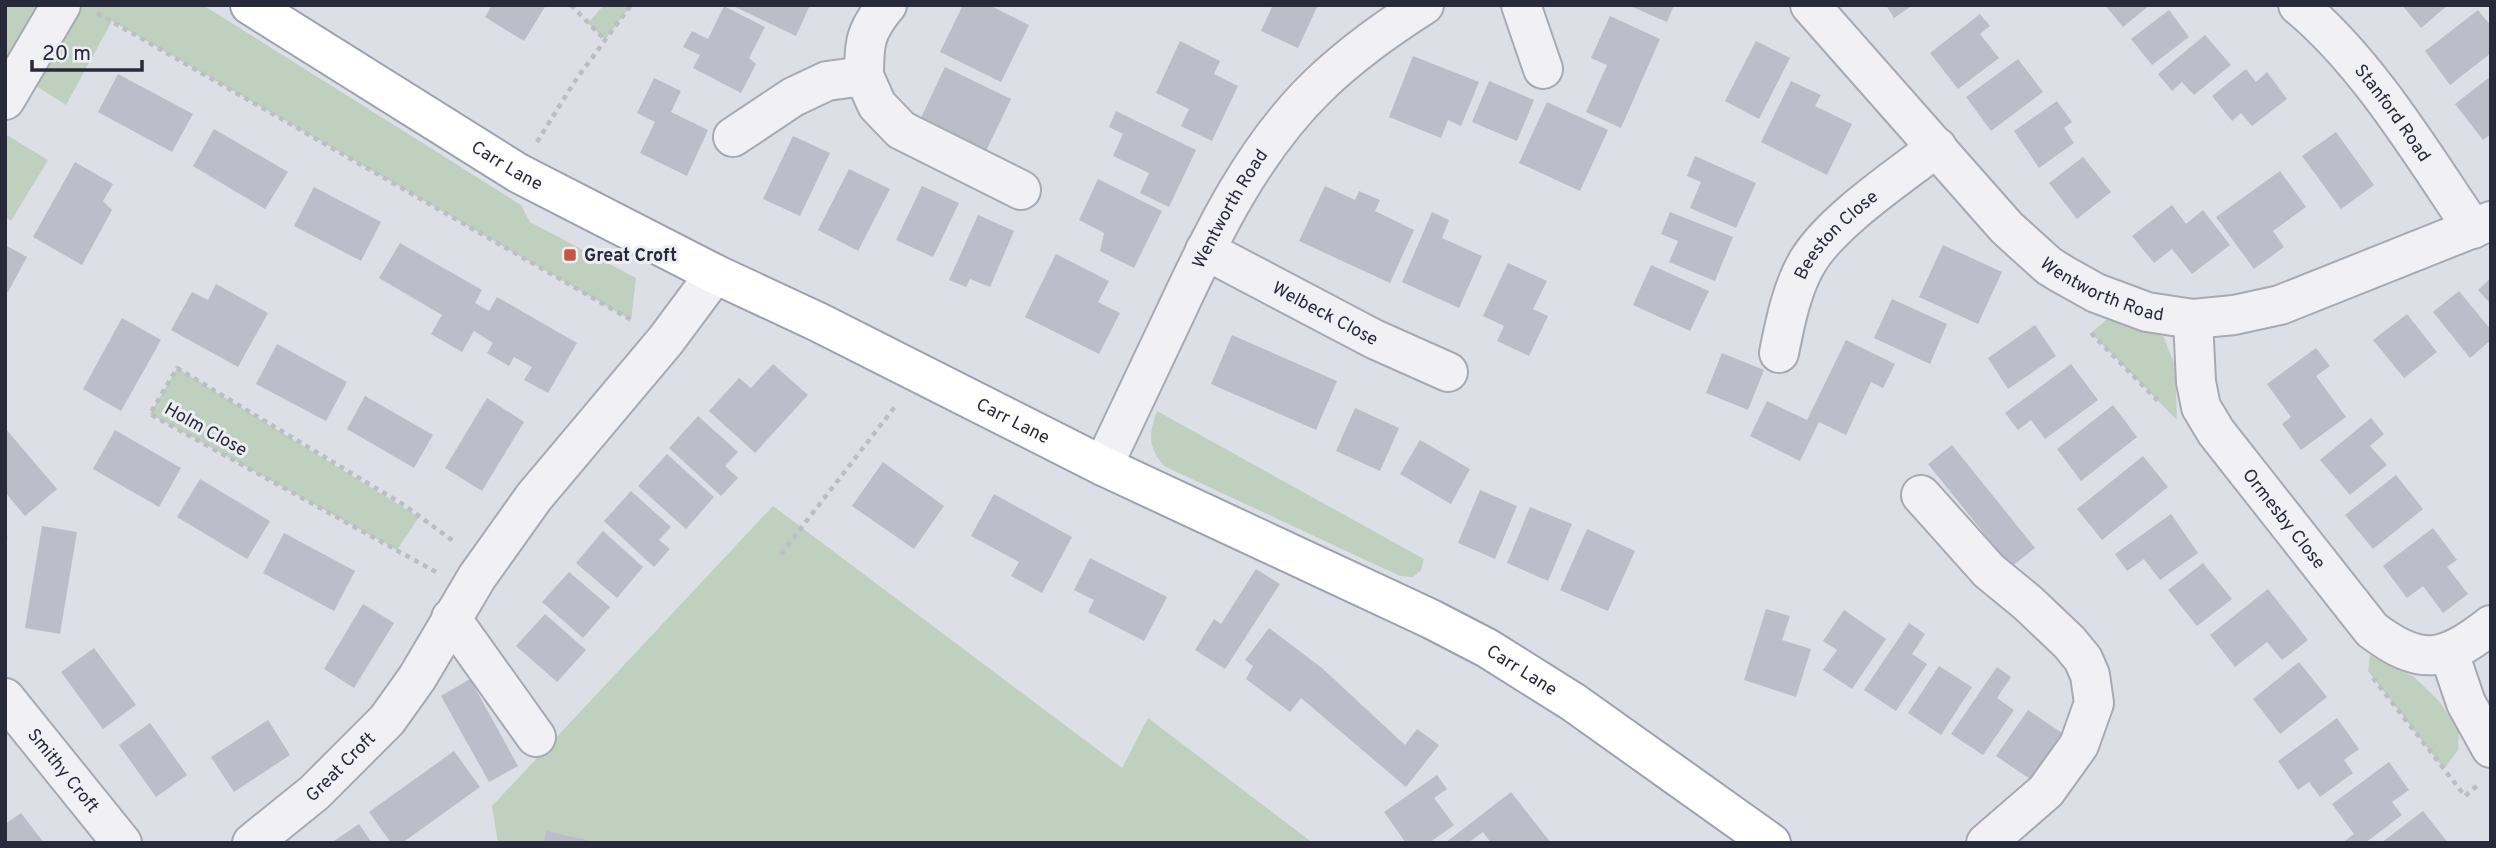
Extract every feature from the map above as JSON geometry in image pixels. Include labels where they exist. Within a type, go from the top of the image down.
[{"type":"main road","name":"Carr Lane","points":[[250,5],[518,173],[1103,466],[1431,619],[1487,648],[1573,702],[1771,843]]},
{"type":"street","points":[[887,5],[872,23],[864,47],[864,76],[877,105],[901,130],[1021,190]]},
{"type":"street","points":[[1521,5],[1543,69]]},
{"type":"street","name":"Wentworth Road","points":[[1810,5],[2007,228],[2049,266],[2096,293],[2147,312],[2193,319],[2234,315],[2280,305],[2482,225]]},
{"type":"street","name":"Stanford Road","points":[[2298,5],[2336,40],[2424,156],[2482,225]]},
{"type":"street","name":"Wentworth Road","points":[[1103,466],[1205,250],[1242,184],[1279,130],[1317,86],[1363,46],[1422,6]]},
{"type":"street","points":[[5,100],[77,8]]},
{"type":"street","points":[[733,137],[804,92],[827,81],[864,76]]},
{"type":"street","name":"Beeston Close","points":[[1779,353],[1799,281],[1807,262],[1818,247],[1831,233],[1937,147]]},
{"type":"street","name":"Welbeck Close","points":[[1205,250],[1374,339],[1448,372]]},
{"type":"street","name":"Great Croft","points":[[251,843],[314,793],[387,720],[417,678],[468,591],[534,497],[666,340],[715,274]]},
{"type":"street","name":"Ormesby Close","points":[[2193,319],[2196,382],[2201,407],[2216,432],[2372,630],[2396,648],[2422,656],[2448,653]]},
{"type":"street","points":[[1921,495],[1989,571],[2070,642],[2083,659],[2090,675],[2094,704],[2079,745],[2046,791],[1986,843]]},
{"type":"street","points":[[468,591],[536,737]]},
{"type":"street","points":[[2486,765],[2448,653],[2491,625]]},
{"type":"street","name":"Smithy Croft","points":[[5,698],[122,843]]},
{"type":"path","points":[[570,5],[605,40]]},
{"type":"path","points":[[518,173],[575,81],[631,5]]},
{"type":"path","points":[[77,8],[666,340]]},
{"type":"path","points":[[2082,324],[2177,420],[2216,432]]},
{"type":"path","name":"Holm Close","points":[[177,368],[404,506],[468,591],[150,414],[177,368]]},
{"type":"path","points":[[781,554],[921,373]]},
{"type":"path","points":[[5,536],[5,545]]},
{"type":"path","points":[[2372,630],[2368,671],[2465,796],[2486,765]]},
{"type":"green space","points":[[5,5],[203,5],[521,205],[530,222],[636,278],[631,320],[112,21],[66,105],[5,66]]},
{"type":"green space","points":[[604,5],[631,5],[605,40],[588,23]]},
{"type":"green space","points":[[5,134],[48,160],[11,221],[5,217]]},
{"type":"green space","points":[[2111,316],[2163,336],[2175,365],[2177,420],[2091,333]]},
{"type":"green space","points":[[177,368],[419,517],[397,550],[150,414]]},
{"type":"green space","points":[[1157,411],[1424,559],[1421,570],[1413,577],[1400,576],[1164,466],[1151,440]]},
{"type":"green space","points":[[773,506],[1122,768],[1148,718],[1313,843],[498,843],[492,806]]},
{"type":"green space","points":[[2370,655],[2414,677],[2440,702],[2459,732],[2458,750],[2444,769],[2368,671]]},
{"type":"building","points":[[492,5],[546,5],[524,41],[485,17]]},
{"type":"building","points":[[731,5],[810,5],[796,36]]},
{"type":"building","points":[[963,5],[989,5],[1029,25],[1001,82],[940,52]]},
{"type":"building","points":[[1273,5],[1318,5],[1298,48],[1261,31]]},
{"type":"building","points":[[1628,5],[1674,5],[1667,22]]},
{"type":"building","points":[[1886,5],[1913,5],[1894,18]]},
{"type":"building","points":[[2105,5],[2150,5],[2123,27]]},
{"type":"building","points":[[2402,5],[2448,5],[2421,28]]},
{"type":"building","points":[[724,6],[765,27],[749,58],[756,64],[741,93],[693,68],[700,55],[683,47],[692,31],[708,39]]},
{"type":"building","points":[[2169,10],[2189,37],[2152,65],[2131,39]]},
{"type":"building","points":[[2478,10],[2491,26],[2491,53],[2450,85],[2425,51]]},
{"type":"building","points":[[1980,14],[1990,26],[1980,34],[1999,58],[1958,89],[1930,53]]},
{"type":"building","points":[[1610,16],[1660,39],[1621,128],[1586,112],[1607,65],[1591,58]]},
{"type":"building","points":[[2205,35],[2231,65],[2194,95],[2182,82],[2172,91],[2158,74]]},
{"type":"building","points":[[1180,41],[1220,61],[1214,74],[1238,86],[1212,141],[1181,126],[1189,109],[1156,93]]},
{"type":"building","points":[[1756,41],[1790,58],[1759,119],[1725,101]]},
{"type":"building","points":[[1413,56],[1479,82],[1461,126],[1448,120],[1441,138],[1389,117]]},
{"type":"building","points":[[2018,59],[2043,92],[1991,131],[1966,97]]},
{"type":"building","points":[[945,67],[1011,99],[984,155],[918,124]]},
{"type":"building","points":[[2246,69],[2256,82],[2267,72],[2287,99],[2252,126],[2241,113],[2232,121],[2212,96]]},
{"type":"building","points":[[118,74],[193,114],[172,152],[98,112]]},
{"type":"building","points":[[2491,76],[2491,134],[2483,140],[2455,104]]},
{"type":"building","points":[[654,78],[681,91],[671,112],[708,130],[687,176],[640,153],[655,122],[637,113]]},
{"type":"building","points":[[1489,81],[1534,100],[1517,141],[1472,122]]},
{"type":"building","points":[[1791,81],[1821,95],[1815,106],[1852,124],[1827,175],[1761,142]]},
{"type":"building","points":[[2057,101],[2072,122],[2064,128],[2074,143],[2039,168],[2014,131]]},
{"type":"building","points":[[1547,102],[1608,130],[1580,191],[1519,163]]},
{"type":"building","points":[[1116,111],[1196,150],[1169,207],[1140,193],[1149,173],[1113,156],[1123,134],[1109,127]]},
{"type":"building","points":[[214,129],[288,172],[265,209],[193,166]]},
{"type":"building","points":[[2336,132],[2374,185],[2341,209],[2302,156]]},
{"type":"building","points":[[793,136],[830,153],[800,216],[763,199]]},
{"type":"building","points":[[1695,156],[1756,183],[1736,228],[1690,208],[1701,182],[1687,176]]},
{"type":"building","points":[[2083,157],[2111,192],[2077,219],[2049,183]]},
{"type":"building","points":[[75,162],[113,184],[103,201],[112,210],[82,265],[33,237]]},
{"type":"building","points":[[849,169],[890,189],[858,251],[818,230]]},
{"type":"building","points":[[2280,171],[2306,207],[2273,231],[2284,247],[2254,269],[2216,217]]},
{"type":"building","points":[[1098,179],[1162,211],[1134,268],[1100,251],[1104,233],[1079,220]]},
{"type":"building","points":[[922,186],[959,203],[933,257],[896,240]]},
{"type":"building","points":[[1325,186],[1355,200],[1359,191],[1380,200],[1375,211],[1414,230],[1390,283],[1299,241]]},
{"type":"building","points":[[314,187],[381,222],[361,261],[294,226]]},
{"type":"building","points":[[2172,205],[2186,224],[2203,210],[2230,245],[2192,274],[2172,249],[2154,263],[2132,236]]},
{"type":"building","points":[[1432,212],[1449,220],[1442,238],[1482,256],[1459,308],[1402,282]]},
{"type":"building","points":[[1670,212],[1733,237],[1715,281],[1669,262],[1678,241],[1661,234]]},
{"type":"building","points":[[978,215],[1014,231],[990,287],[970,279],[966,287],[949,280]]},
{"type":"building","points":[[400,243],[482,290],[475,303],[489,311],[497,297],[577,343],[548,393],[524,380],[532,367],[514,357],[509,366],[487,353],[493,343],[474,331],[462,352],[431,334],[442,315],[379,278]]},
{"type":"building","points":[[5,245],[27,257],[8,292],[5,290]]},
{"type":"building","points":[[1943,245],[2002,272],[1978,324],[1919,297]]},
{"type":"building","points":[[1056,254],[1109,281],[1098,302],[1120,313],[1099,354],[1025,317]]},
{"type":"building","points":[[1508,263],[1547,281],[1533,309],[1548,316],[1529,356],[1497,341],[1504,326],[1483,316]]},
{"type":"building","points":[[1651,265],[1709,291],[1690,331],[1633,305]]},
{"type":"building","points":[[2491,278],[2491,304],[2478,290]]},
{"type":"building","points":[[216,284],[268,313],[238,367],[171,330],[192,292],[208,300]]},
{"type":"building","points":[[2459,291],[2491,330],[2491,340],[2470,358],[2433,312]]},
{"type":"building","points":[[1892,299],[1947,324],[1930,364],[1874,338]]},
{"type":"building","points":[[2407,314],[2437,352],[2404,378],[2373,340]]},
{"type":"building","points":[[122,318],[161,340],[121,411],[83,389]]},
{"type":"building","points":[[2035,325],[2056,356],[2008,389],[1988,358]]},
{"type":"building","points":[[1232,335],[1337,381],[1316,430],[1211,384]]},
{"type":"building","points":[[1846,340],[1895,364],[1883,388],[1871,382],[1846,435],[1819,422],[1800,461],[1750,436],[1767,401],[1807,420]]},
{"type":"building","points":[[277,344],[347,382],[326,421],[256,384]]},
{"type":"building","points":[[2316,348],[2330,366],[2316,376],[2346,417],[2301,450],[2282,424],[2291,417],[2267,384]]},
{"type":"building","points":[[1722,353],[1764,370],[1748,410],[1706,393]]},
{"type":"building","points":[[773,364],[808,395],[755,453],[709,411],[739,378],[751,388]]},
{"type":"building","points":[[2071,364],[2098,400],[2045,439],[2031,420],[2018,430],[2005,413]]},
{"type":"building","points":[[365,396],[433,435],[414,468],[347,429]]},
{"type":"building","points":[[487,398],[524,422],[482,491],[445,468]]},
{"type":"building","points":[[2113,405],[2137,437],[2081,481],[2057,449]]},
{"type":"building","points":[[1355,408],[1399,428],[1380,471],[1336,451]]},
{"type":"building","points":[[698,416],[738,452],[725,466],[738,478],[721,496],[669,448]]},
{"type":"building","points":[[2371,418],[2384,434],[2370,446],[2387,465],[2350,495],[2320,460]]},
{"type":"building","points":[[5,428],[57,489],[25,516],[5,492]]},
{"type":"building","points":[[115,430],[181,468],[159,507],[93,469]]},
{"type":"building","points":[[1420,440],[1470,469],[1451,504],[1400,474]]},
{"type":"building","points":[[1952,445],[2035,548],[2011,567],[1928,464]]},
{"type":"building","points":[[667,454],[714,497],[686,529],[638,486]]},
{"type":"building","points":[[2143,456],[2168,487],[2102,540],[2077,509]]},
{"type":"building","points":[[883,462],[944,506],[914,549],[852,506]]},
{"type":"building","points":[[2396,475],[2423,509],[2373,549],[2345,515]]},
{"type":"building","points":[[200,479],[270,521],[247,559],[177,517]]},
{"type":"building","points":[[1480,490],[1517,506],[1495,559],[1458,543]]},
{"type":"building","points":[[631,491],[671,527],[659,540],[670,549],[654,567],[604,521]]},
{"type":"building","points":[[994,494],[1072,537],[1042,593],[1011,576],[1019,562],[971,536]]},
{"type":"building","points":[[1530,507],[1572,524],[1548,581],[1507,563]]},
{"type":"building","points":[[2171,514],[2198,553],[2160,580],[2144,559],[2127,571],[2115,554]]},
{"type":"building","points":[[42,526],[77,532],[60,634],[25,628]]},
{"type":"building","points":[[2433,528],[2457,560],[2447,567],[2468,594],[2443,613],[2423,586],[2407,598],[2383,566]]},
{"type":"building","points":[[1587,529],[1635,551],[1608,611],[1560,590]]},
{"type":"building","points":[[603,531],[643,567],[617,598],[576,563]]},
{"type":"building","points":[[284,533],[355,571],[334,611],[263,573]]},
{"type":"building","points":[[1090,558],[1167,597],[1144,641],[1088,612],[1094,600],[1074,590]]},
{"type":"building","points":[[2203,563],[2232,599],[2197,626],[2168,590]]},
{"type":"building","points":[[1256,569],[1280,584],[1225,669],[1195,650],[1214,619],[1221,624]]},
{"type":"building","points":[[569,572],[610,607],[583,638],[542,602]]},
{"type":"building","points":[[2268,589],[2308,640],[2282,660],[2267,642],[2235,667],[2210,635]]},
{"type":"building","points":[[363,604],[394,623],[354,688],[324,669]]},
{"type":"building","points":[[1766,609],[1790,616],[1782,640],[1811,649],[1796,697],[1744,680]]},
{"type":"building","points":[[1844,610],[1886,639],[1852,689],[1823,670],[1837,650],[1823,641]]},
{"type":"building","points":[[545,614],[586,650],[557,682],[516,646]]},
{"type":"building","points":[[1909,623],[1925,634],[1912,654],[1927,664],[1896,711],[1864,690]]},
{"type":"building","points":[[1269,628],[1322,668],[1405,745],[1417,729],[1439,745],[1406,787],[1301,698],[1290,712],[1246,679],[1253,666],[1245,660]]},
{"type":"building","points":[[94,648],[136,705],[103,729],[61,672]]},
{"type":"building","points":[[2299,662],[2327,697],[2280,734],[2253,699]]},
{"type":"building","points":[[1939,666],[1972,687],[1941,735],[1908,713]]},
{"type":"building","points":[[1997,667],[2011,677],[1997,698],[2014,710],[1983,755],[1951,734]]},
{"type":"building","points":[[470,679],[518,766],[489,782],[441,696]]},
{"type":"building","points":[[2028,710],[2062,733],[2030,779],[1996,756]]},
{"type":"building","points":[[2337,718],[2359,749],[2344,760],[2353,773],[2320,797],[2309,782],[2298,790],[2278,761]]},
{"type":"building","points":[[268,720],[290,755],[234,792],[211,757]]},
{"type":"building","points":[[150,723],[187,775],[156,797],[119,745]]},
{"type":"building","points":[[454,751],[480,787],[402,843],[391,843],[369,812]]},
{"type":"building","points":[[2389,762],[2409,790],[2392,802],[2402,815],[2365,843],[2346,843],[2354,834],[2332,804]]},
{"type":"building","points":[[1437,775],[1447,789],[1434,798],[1454,825],[1429,843],[1406,843],[1384,812]]},
{"type":"building","points":[[1511,792],[1551,843],[1491,843],[1483,832],[1468,843],[1445,843]]},
{"type":"building","points":[[2423,811],[2448,843],[2381,843]]},
{"type":"building","points":[[21,813],[44,843],[5,843],[5,824]]},
{"type":"building","points":[[359,824],[372,843],[331,843]]},
{"type":"building","points":[[546,831],[596,842],[596,843],[544,843]]},
{"type":"place","name":"Great Croft","points":[[570,255]]}]
